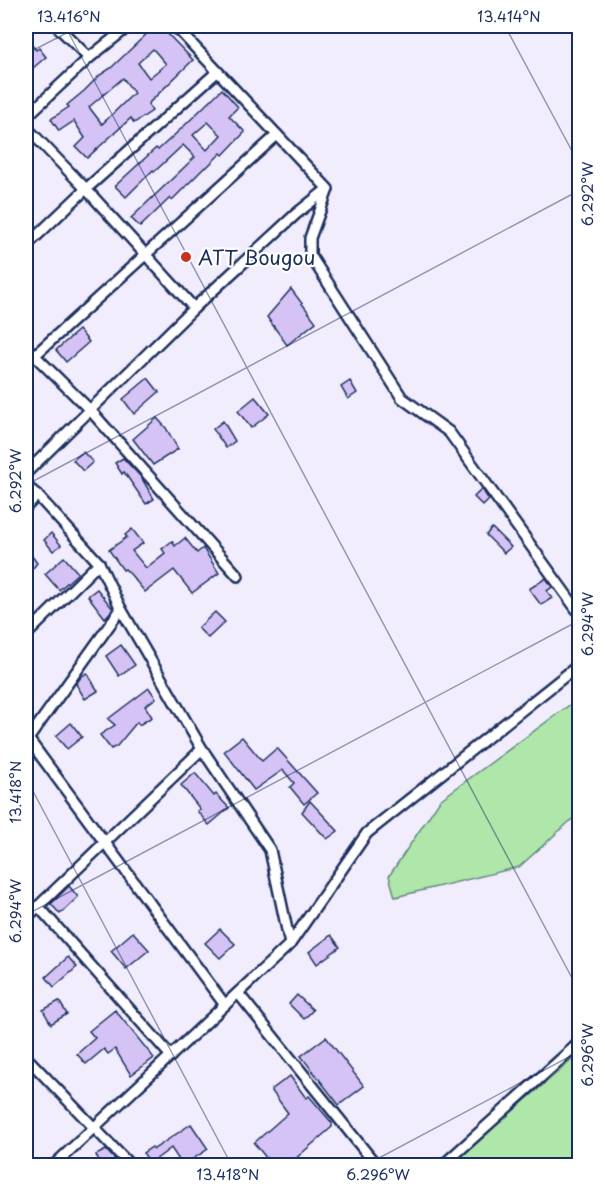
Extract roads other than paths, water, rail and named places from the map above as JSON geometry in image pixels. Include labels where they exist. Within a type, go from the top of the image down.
[{"type":"street","points":[[57,26],[89,58]]},
{"type":"street","points":[[26,114],[129,26]]},
{"type":"street","points":[[176,26],[328,189]]},
{"type":"street","points":[[26,246],[86,189],[218,72]]},
{"type":"street","points":[[26,127],[195,308]]},
{"type":"street","points":[[34,356],[277,135]]},
{"type":"street","points":[[26,473],[195,308],[296,214],[328,189]]},
{"type":"street","points":[[328,189],[310,238],[310,255],[402,398],[449,432],[579,614]]},
{"type":"street","points":[[26,347],[90,410],[238,576]]},
{"type":"street","points":[[26,486],[99,563],[122,609],[202,749],[270,850],[290,944]]},
{"type":"street","points":[[26,507],[37,495]]},
{"type":"street","points":[[26,635],[99,563]]},
{"type":"street","points":[[122,609],[26,739],[225,1005]]},
{"type":"street","points":[[53,1166],[290,944],[367,833],[579,664]]},
{"type":"street","points":[[26,918],[202,749]]},
{"type":"street","points":[[38,906],[171,1056]]},
{"type":"street","points":[[238,993],[377,1166]]},
{"type":"street","points":[[442,1166],[579,1042]]},
{"type":"street","points":[[26,1057],[131,1166]]},
{"type":"place","name":"ATT Bougou","points":[[186,257]]}]
